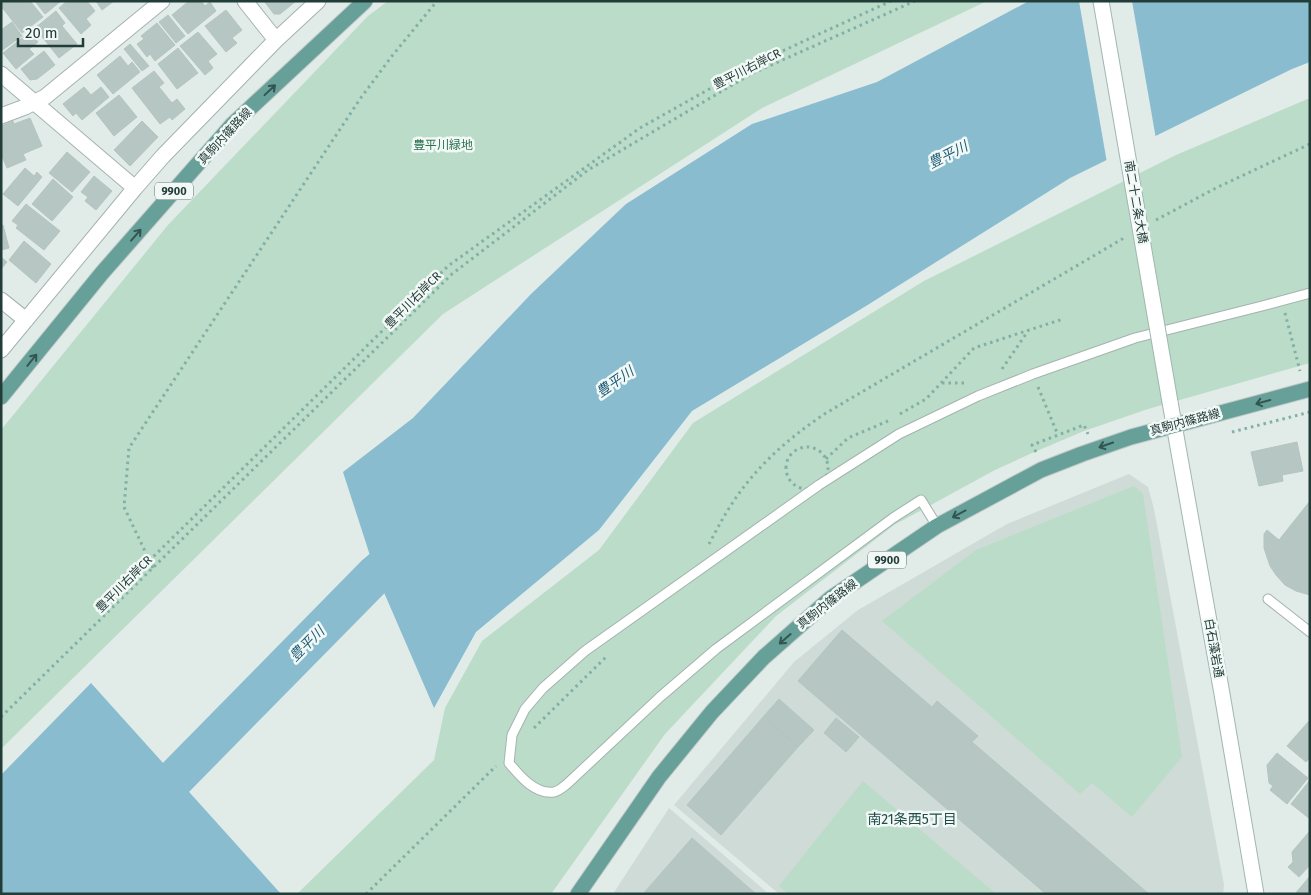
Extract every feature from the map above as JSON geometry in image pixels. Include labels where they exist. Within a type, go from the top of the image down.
[{"type":"main road","name":"真駒内篠路線","points":[[1,398],[102,273],[232,125],[365,1]]},
{"type":"main road","name":"真駒内篠路線","points":[[578,894],[658,777],[712,712],[764,657],[831,598],[937,526],[1041,470],[1131,437],[1310,389]]},
{"type":"street","points":[[1,116],[45,97],[162,1]]},
{"type":"street","points":[[245,1],[276,40]]},
{"type":"street","points":[[1,350],[163,156],[276,40],[318,1]]},
{"type":"street","name":"南二十二条大橋","points":[[1101,1],[1170,402]]},
{"type":"street","points":[[1,74],[135,188]]},
{"type":"street","points":[[1,300],[26,320]]},
{"type":"street","name":"白石藻岩通","points":[[1170,402],[1256,894]]},
{"type":"lane","points":[[937,526],[921,500],[894,518],[716,649],[660,697],[568,784],[558,790],[552,792],[543,791],[534,787],[517,773],[509,763],[512,735],[525,709],[542,688],[585,650],[819,485],[900,434],[945,411],[995,389],[1135,338],[1310,293]]},
{"type":"lane","points":[[1268,599],[1310,632]]},
{"type":"path","points":[[153,568],[124,506],[129,448],[360,99],[437,1]]},
{"type":"path","points":[[149,561],[448,266],[640,128],[752,65],[891,1]]},
{"type":"path","name":"豊平川右岸CR","points":[[1,717],[452,274],[588,170],[751,74],[915,1]]},
{"type":"path","points":[[1282,300],[1300,371]]},
{"type":"path","points":[[826,459],[848,438],[893,419],[926,399],[974,348],[1063,320]]},
{"type":"path","points":[[998,375],[1029,330]]},
{"type":"path","points":[[941,383],[976,383]]},
{"type":"path","points":[[1040,391],[1058,435]]},
{"type":"path","points":[[1232,432],[1310,412]]},
{"type":"path","points":[[1037,456],[1032,445],[1084,425],[1088,435]]},
{"type":"path","points":[[801,448],[815,449],[826,459],[827,473],[819,485],[814,488],[800,488],[794,485],[787,474],[787,461],[790,455],[801,448]]},
{"type":"shaded area","points":[[1129,474],[1148,487],[1154,509],[1224,885],[1223,894],[779,894],[674,805],[794,662],[858,610],[1007,524]]},
{"type":"shaded area","points":[[669,808],[769,894],[613,894]]},
{"type":"green space","name":"豊平川緑地","points":[[388,1],[987,1],[762,108],[443,314],[1,749],[1,430],[168,225],[368,16]]},
{"type":"green space","points":[[1310,98],[1310,363],[1148,409],[1084,431],[995,470],[894,525],[776,616],[665,734],[551,894],[297,894],[434,760],[445,708],[482,641],[599,550],[693,423],[924,281],[1176,155]]},
{"type":"green space","points":[[1134,486],[1143,494],[1182,757],[1132,817],[1092,783],[1080,794],[882,621],[976,550]]},
{"type":"green space","points":[[863,781],[996,894],[788,894],[779,886]]},
{"type":"water","points":[[1029,1],[1310,1],[1310,62],[1292,69],[1070,178],[866,306],[692,411],[599,530],[476,632],[434,708],[376,574],[343,472],[413,418],[531,294],[626,204],[752,124],[877,82]]},
{"type":"water","points":[[91,683],[281,894],[1,894],[1,775]]},
{"type":"pier","points":[[1079,1],[1132,1],[1156,139],[1107,163]]},
{"type":"building","points":[[5,1],[30,1],[43,17],[22,33],[1,6]]},
{"type":"building","points":[[35,1],[61,1],[45,14]]},
{"type":"building","points":[[67,1],[87,1],[95,11],[86,19],[91,25],[81,34],[59,8]]},
{"type":"building","points":[[96,1],[114,1],[102,10]]},
{"type":"building","points":[[189,1],[201,1],[205,6],[210,2],[216,11],[188,34],[172,15]]},
{"type":"building","points":[[264,1],[296,1],[280,14],[274,14]]},
{"type":"building","points":[[226,10],[242,30],[232,38],[237,43],[226,52],[205,26]]},
{"type":"building","points":[[56,11],[65,23],[62,26],[77,44],[59,58],[35,28]]},
{"type":"building","points":[[168,15],[185,36],[176,43],[159,22]]},
{"type":"building","points":[[12,22],[22,36],[1,51],[1,30]]},
{"type":"building","points":[[157,23],[175,45],[155,61],[150,54],[147,57],[137,44],[144,39],[141,36]]},
{"type":"building","points":[[30,32],[38,42],[29,49],[34,54],[16,69],[3,53]]},
{"type":"building","points":[[198,32],[217,54],[208,61],[213,68],[205,75],[180,46]]},
{"type":"building","points":[[130,44],[149,66],[142,71],[124,49]]},
{"type":"building","points":[[178,48],[198,73],[177,89],[158,64]]},
{"type":"building","points":[[44,51],[55,65],[37,79],[30,80],[21,69]]},
{"type":"building","points":[[120,56],[128,66],[132,62],[140,72],[113,94],[97,75]]},
{"type":"building","points":[[154,71],[164,83],[159,87],[172,103],[177,99],[185,109],[172,120],[170,117],[160,124],[132,88]]},
{"type":"building","points":[[84,87],[91,95],[101,87],[109,97],[82,120],[76,113],[73,116],[63,104]]},
{"type":"building","points":[[119,95],[137,117],[114,136],[96,113]]},
{"type":"building","points":[[30,118],[42,146],[23,154],[26,160],[7,168],[1,154],[1,126],[13,121],[14,124]]},
{"type":"building","points":[[142,121],[158,137],[130,166],[114,150]]},
{"type":"building","points":[[67,152],[90,172],[72,192],[49,173]]},
{"type":"building","points":[[25,168],[34,176],[37,172],[42,177],[18,206],[3,194]]},
{"type":"building","points":[[94,176],[112,191],[96,210],[85,201],[88,197],[81,192]]},
{"type":"building","points":[[53,179],[73,197],[52,221],[32,204]]},
{"type":"building","points":[[26,204],[60,231],[44,250],[16,228],[18,225],[12,221]]},
{"type":"building","points":[[1,225],[3,225],[9,248],[1,250]]},
{"type":"building","points":[[24,241],[51,264],[36,283],[9,260]]},
{"type":"building","points":[[1,257],[7,262],[1,269]]},
{"type":"building","points":[[1297,442],[1303,471],[1282,475],[1283,481],[1259,486],[1251,452]]},
{"type":"building","points":[[1310,501],[1310,595],[1285,585],[1276,575],[1270,566],[1264,548],[1264,534],[1267,530],[1279,540]]},
{"type":"building","points":[[842,630],[932,707],[937,701],[978,736],[972,742],[1149,894],[1046,894],[798,681]]},
{"type":"building","points":[[779,699],[814,730],[798,747],[764,716]]},
{"type":"building","points":[[764,716],[798,747],[721,835],[687,805]]},
{"type":"building","points":[[836,718],[859,737],[846,752],[824,733]]},
{"type":"building","points":[[1309,721],[1310,758],[1306,762],[1287,746]]},
{"type":"building","points":[[1277,753],[1308,778],[1287,804],[1270,790],[1273,786],[1269,783],[1267,765]]},
{"type":"building","points":[[1310,780],[1310,819],[1291,804]]},
{"type":"building","points":[[1309,832],[1310,865],[1299,877],[1288,867],[1293,862],[1292,852]]},
{"type":"building","points":[[692,838],[756,894],[643,894]]},
{"type":"building","points":[[1310,876],[1310,894],[1295,894]]},
{"type":"waterway","name":"豊平川","points":[[138,816],[376,574],[417,539]]},
{"type":"district","name":"南21条西5丁目","points":[[912,819]]}]
